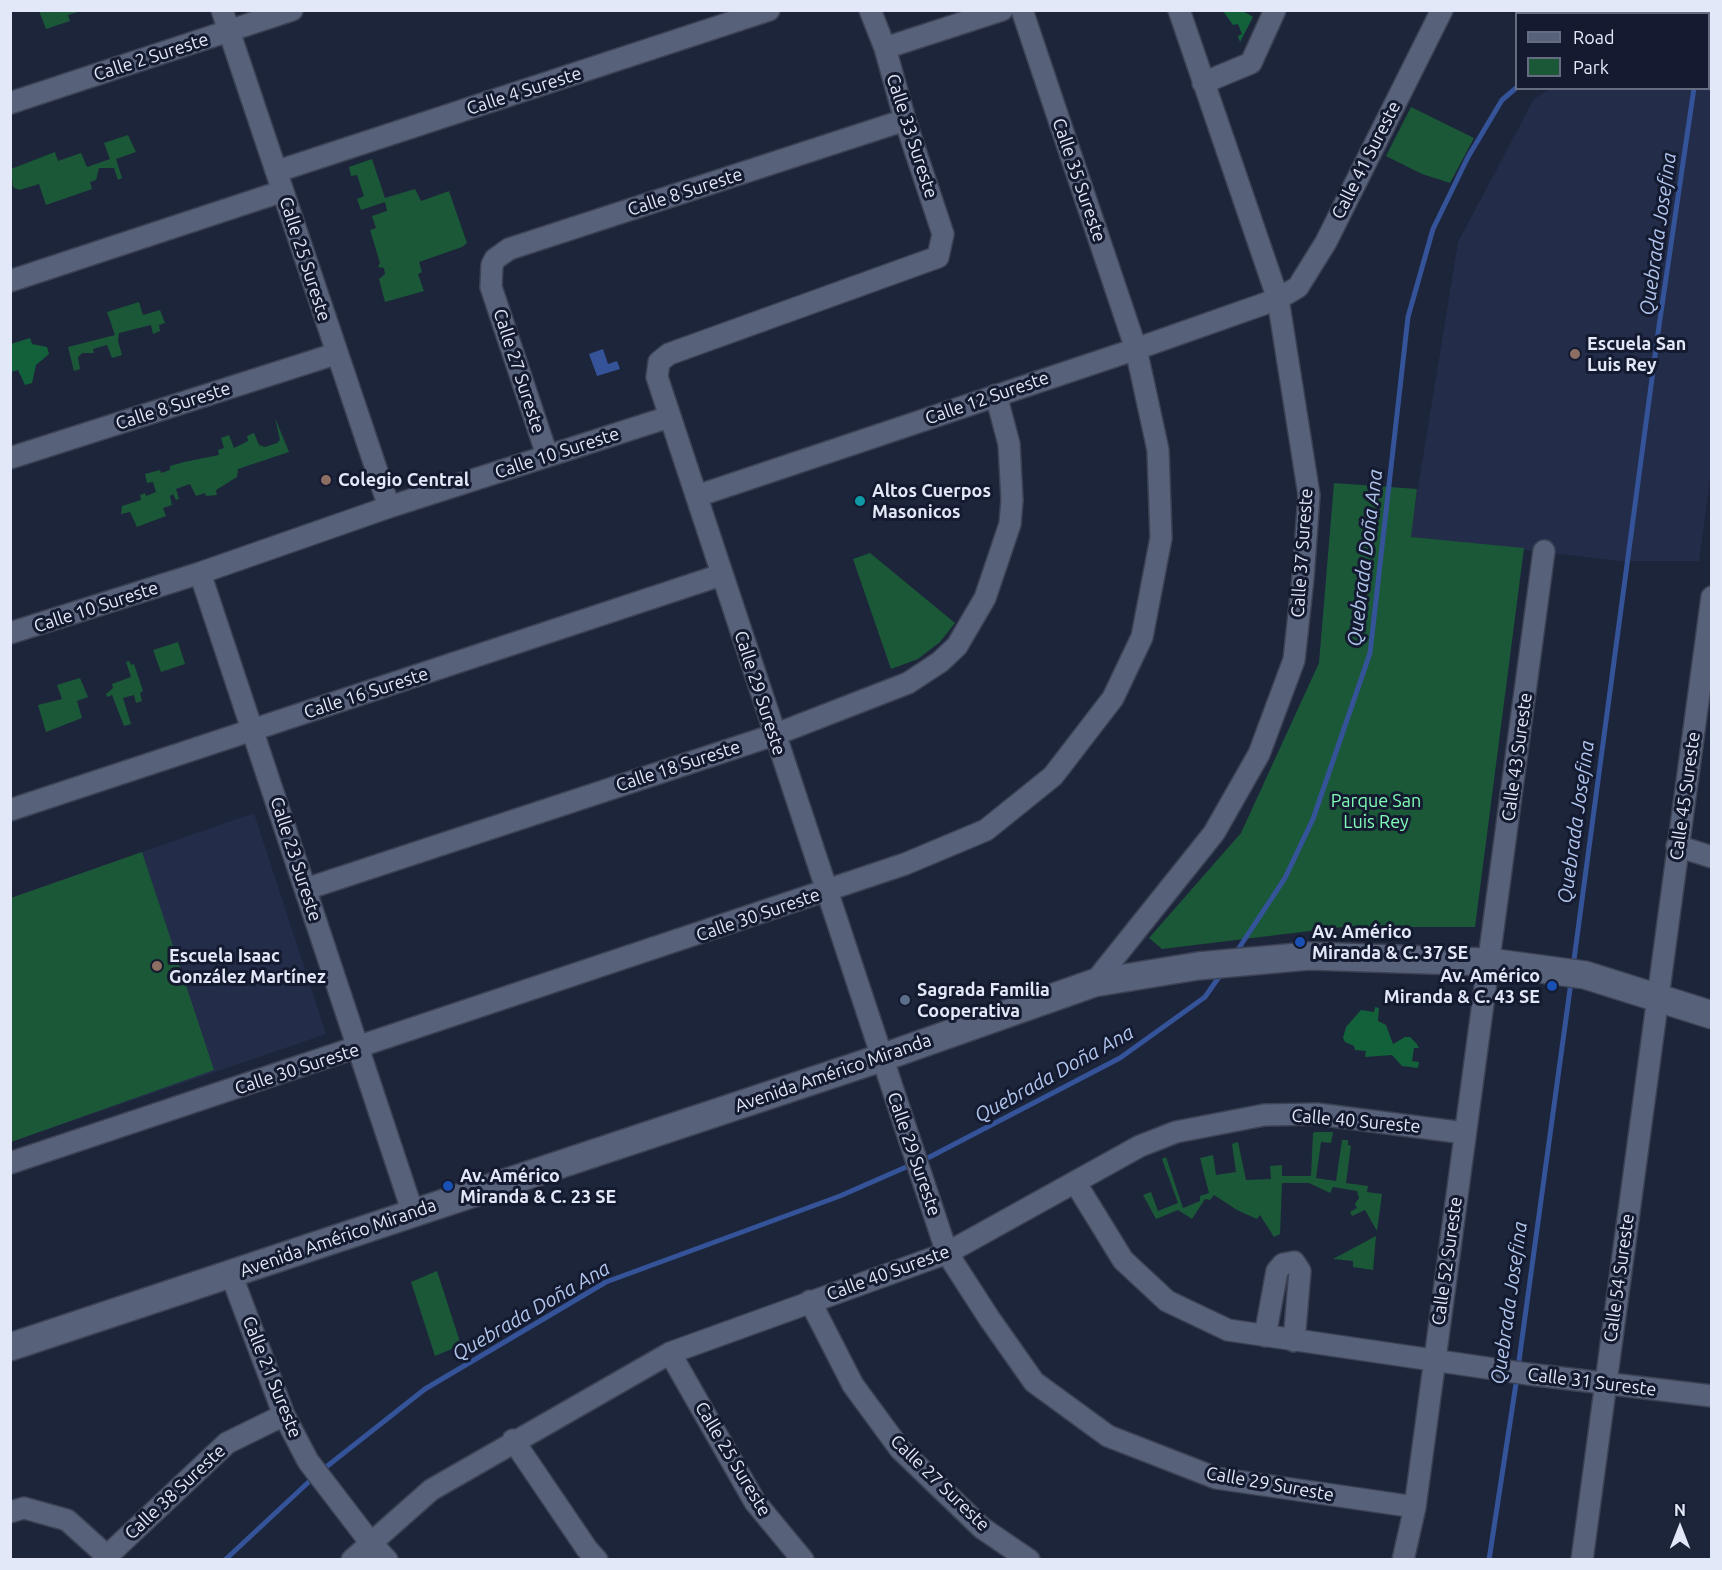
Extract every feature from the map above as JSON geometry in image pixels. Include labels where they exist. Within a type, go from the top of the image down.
[{"type":"street","name":"Calle 25 Sureste","points":[[222,10],[281,181],[335,354],[389,507]]},
{"type":"street","name":"Calle 2 Sureste","points":[[10,103],[292,10]]},
{"type":"street","name":"Calle 4 Sureste","points":[[10,281],[281,181],[769,10]]},
{"type":"street","name":"Calle 33 Sureste","points":[[669,417],[657,377],[659,362],[669,354],[938,257],[944,234],[905,120],[885,48],[870,10]]},
{"type":"street","points":[[885,48],[1002,10]]},
{"type":"street","name":"Calle 35 Sureste","points":[[1022,10],[1136,349]]},
{"type":"street","name":"Calle 37 Sureste","points":[[1094,983],[1215,833],[1258,754],[1294,660],[1309,495],[1278,299],[1179,10]]},
{"type":"street","points":[[1203,82],[1251,63],[1275,10]]},
{"type":"street","name":"Calle 41 Sureste","points":[[1278,299],[1298,287],[1326,242],[1442,10]]},
{"type":"street","name":"Calle 8 Sureste","points":[[491,287],[492,265],[495,259],[509,249],[905,120]]},
{"type":"street","name":"Calle 27 Sureste","points":[[491,287],[547,455]]},
{"type":"street","name":"Calle 12 Sureste","points":[[696,495],[1136,349],[1278,299]]},
{"type":"street","name":"Calle 30 Sureste","points":[[10,1163],[827,892],[905,864],[986,830],[1053,776],[1113,698],[1142,638],[1161,538],[1158,450],[1136,349]]},
{"type":"street","name":"Calle 8 Sureste","points":[[10,458],[335,354]]},
{"type":"street","name":"Calle 18 Sureste","points":[[306,889],[774,735],[908,683],[940,662],[957,646],[985,598],[1010,524],[1012,500],[1009,444],[996,395]]},
{"type":"street","name":"Calle 10 Sureste","points":[[10,633],[200,573],[389,507],[669,417]]},
{"type":"street","name":"Calle 29 Sureste","points":[[669,417],[947,1253],[989,1318],[1034,1382],[1108,1436],[1216,1478],[1415,1507]]},
{"type":"street","name":"Calle 43 Sureste","points":[[1490,962],[1544,551]]},
{"type":"street","name":"Calle 23 Sureste","points":[[200,573],[413,1213]]},
{"type":"street","name":"Calle 16 Sureste","points":[[10,810],[722,575]]},
{"type":"street","name":"Calle 45 Sureste","points":[[1657,996],[1677,846],[1705,705],[1712,597]]},
{"type":"street","points":[[1677,846],[1712,857]]},
{"type":"street","name":"Avenida Américo Miranda","points":[[10,1347],[881,1058],[1094,983],[1198,966],[1309,956],[1490,962],[1585,975],[1712,1015]]},
{"type":"street","name":"Calle 52 Sureste","points":[[1403,1560],[1415,1507],[1433,1361],[1490,962]]},
{"type":"street","name":"Calle 54 Sureste","points":[[1582,1560],[1657,996]]},
{"type":"street","name":"Calle 40 Sureste","points":[[352,1560],[430,1490],[513,1440],[670,1353],[947,1253],[1140,1146],[1176,1132],[1264,1114],[1317,1114],[1465,1133]]},
{"type":"street","name":"Calle 31 Sureste","points":[[1075,1182],[1123,1260],[1167,1301],[1228,1330],[1504,1371],[1712,1396]]},
{"type":"street","points":[[1265,1336],[1277,1271],[1283,1264],[1294,1262],[1300,1271],[1294,1341]]},
{"type":"street","name":"Calle 21 Sureste","points":[[231,1274],[284,1415],[308,1461],[324,1485],[387,1560]]},
{"type":"street","name":"Calle 27 Sureste","points":[[810,1301],[853,1385],[900,1449],[982,1528],[1029,1560]]},
{"type":"street","name":"Calle 25 Sureste","points":[[670,1353],[755,1503],[803,1560]]},
{"type":"street","name":"Calle 38 Sureste","points":[[105,1558],[227,1443],[284,1415]]},
{"type":"street","points":[[513,1440],[587,1549],[597,1560]]},
{"type":"street","points":[[10,1512],[24,1508],[67,1520],[105,1558]]},
{"type":"shaded area","name":"Escuela San Luis Rey","points":[[1711,68],[1712,466],[1699,561],[1620,561],[1410,537],[1458,242],[1534,99],[1548,90],[1710,90]]},
{"type":"shaded area","name":"Escuela Isaac González Martínez","points":[[254,813],[326,1034],[11,1142],[10,898]]},
{"type":"green space","points":[[39,10],[81,11],[68,15],[70,21],[46,29]]},
{"type":"green space","points":[[1223,11],[1243,11],[1253,17],[1240,42],[1238,36],[1242,34],[1238,24],[1233,25]]},
{"type":"green space","points":[[1411,107],[1474,138],[1450,183],[1422,174],[1386,156]]},
{"type":"green space","points":[[128,135],[136,152],[116,159],[122,178],[118,180],[114,168],[99,168],[96,180],[90,182],[92,189],[46,205],[39,184],[19,190],[13,187],[11,169],[55,152],[58,161],[81,153],[87,167],[110,159],[104,143]]},
{"type":"green space","points":[[372,159],[385,198],[415,189],[421,201],[449,191],[467,243],[462,247],[419,262],[422,272],[418,274],[424,291],[385,302],[379,279],[385,274],[384,268],[378,267],[380,263],[370,230],[376,228],[372,216],[387,211],[385,202],[361,210],[357,199],[364,196],[357,175],[351,176],[349,167]]},
{"type":"green space","points":[[139,302],[143,315],[160,310],[165,323],[159,325],[160,331],[153,334],[151,325],[119,333],[118,341],[122,355],[112,358],[107,345],[93,349],[94,353],[82,353],[78,357],[80,369],[74,371],[68,347],[115,335],[107,312]]},
{"type":"green space","points":[[30,338],[32,344],[47,347],[49,354],[36,365],[32,383],[25,385],[18,370],[11,372],[11,344]]},
{"type":"green space","points":[[275,418],[289,452],[238,469],[237,477],[216,490],[217,495],[206,496],[205,493],[196,496],[190,484],[176,489],[179,499],[176,500],[173,494],[170,496],[172,505],[163,508],[166,516],[137,527],[130,512],[121,514],[122,506],[141,500],[140,495],[145,493],[146,496],[156,492],[153,482],[147,483],[145,474],[160,470],[161,473],[170,470],[170,466],[219,455],[218,450],[224,448],[221,438],[229,435],[234,448],[248,441],[247,436],[254,433],[259,445],[265,447],[277,443],[280,440]]},
{"type":"green space","name":"Parque San Luis Rey","points":[[1334,483],[1417,489],[1411,537],[1524,548],[1475,927],[1343,927],[1162,949],[1149,938],[1241,833],[1319,663]]},
{"type":"green space","points":[[870,553],[955,623],[940,642],[918,659],[891,669],[853,559]]},
{"type":"green space","points":[[178,642],[185,664],[161,672],[153,650]]},
{"type":"green space","points":[[129,661],[131,665],[134,664],[143,691],[140,693],[142,701],[136,703],[134,695],[123,698],[131,724],[124,726],[112,695],[107,697],[106,694],[113,688],[112,684],[131,677],[126,662]]},
{"type":"green space","points":[[80,678],[88,697],[77,701],[82,718],[46,732],[38,705],[62,699],[57,685]]},
{"type":"green space","points":[[142,852],[214,1070],[11,1142],[11,898]]},
{"type":"green space","points":[[1375,1007],[1379,1008],[1378,1021],[1386,1025],[1393,1044],[1405,1037],[1410,1037],[1417,1044],[1419,1048],[1414,1048],[1412,1061],[1419,1062],[1418,1068],[1402,1066],[1392,1055],[1365,1057],[1366,1051],[1355,1050],[1354,1046],[1345,1042],[1343,1038],[1346,1027],[1361,1010],[1374,1012]]},
{"type":"green space","points":[[1333,1132],[1331,1143],[1321,1142],[1316,1178],[1336,1181],[1342,1140],[1348,1140],[1348,1145],[1351,1146],[1346,1183],[1368,1186],[1367,1192],[1382,1194],[1377,1231],[1365,1210],[1352,1216],[1350,1212],[1357,1208],[1355,1204],[1359,1198],[1357,1191],[1333,1187],[1330,1193],[1309,1183],[1282,1183],[1280,1234],[1274,1237],[1260,1215],[1257,1219],[1237,1210],[1214,1195],[1210,1200],[1205,1199],[1192,1219],[1178,1210],[1156,1219],[1143,1195],[1151,1192],[1158,1211],[1178,1203],[1162,1159],[1166,1157],[1183,1208],[1200,1201],[1200,1196],[1209,1193],[1200,1158],[1213,1155],[1216,1175],[1236,1172],[1232,1144],[1238,1142],[1246,1180],[1271,1179],[1270,1166],[1282,1165],[1282,1176],[1311,1176],[1313,1133]]},
{"type":"green space","points":[[1376,1236],[1373,1270],[1353,1267],[1353,1261],[1333,1259]]},
{"type":"green space","points":[[437,1271],[461,1345],[435,1356],[411,1282]]},
{"type":"water","points":[[603,349],[608,364],[617,361],[620,369],[597,376],[589,354]]},
{"type":"waterway","name":"Quebrada Doña Ana","points":[[1235,954],[1285,878],[1313,819],[1370,653],[1408,317],[1433,229],[1468,157],[1502,100],[1515,89]]},
{"type":"waterway","name":"Quebrada Josefina","points":[[1573,967],[1659,326],[1694,90]]},
{"type":"waterway","name":"Quebrada Doña Ana","points":[[922,1161],[1120,1058],[1205,997],[1221,974]]},
{"type":"waterway","name":"Quebrada Josefina","points":[[1518,1368],[1571,982]]},
{"type":"waterway","name":"Quebrada Doña Ana","points":[[321,1471],[425,1389],[606,1282],[840,1196],[913,1164]]},
{"type":"waterway","name":"Quebrada Josefina","points":[[1489,1560],[1517,1377]]},
{"type":"waterway","name":"Quebrada Doña Ana","points":[[225,1560],[314,1477]]},
{"type":"place","name":"Escuela San Luis Rey","points":[[1575,354]]},
{"type":"place","name":"Colegio Central","points":[[326,480]]},
{"type":"place","name":"Altos Cuerpos Masonicos","points":[[860,501]]},
{"type":"place","name":"Av. Américo Miranda & C. 37 SE","points":[[1300,942]]},
{"type":"place","name":"Escuela Isaac González Martínez","points":[[157,966]]},
{"type":"place","name":"Av. Américo Miranda & C. 43 SE","points":[[1552,986]]},
{"type":"place","name":"Sagrada Familia Cooperativa","points":[[905,1000]]},
{"type":"place","name":"Av. Américo Miranda & C. 23 SE","points":[[448,1186]]}]
